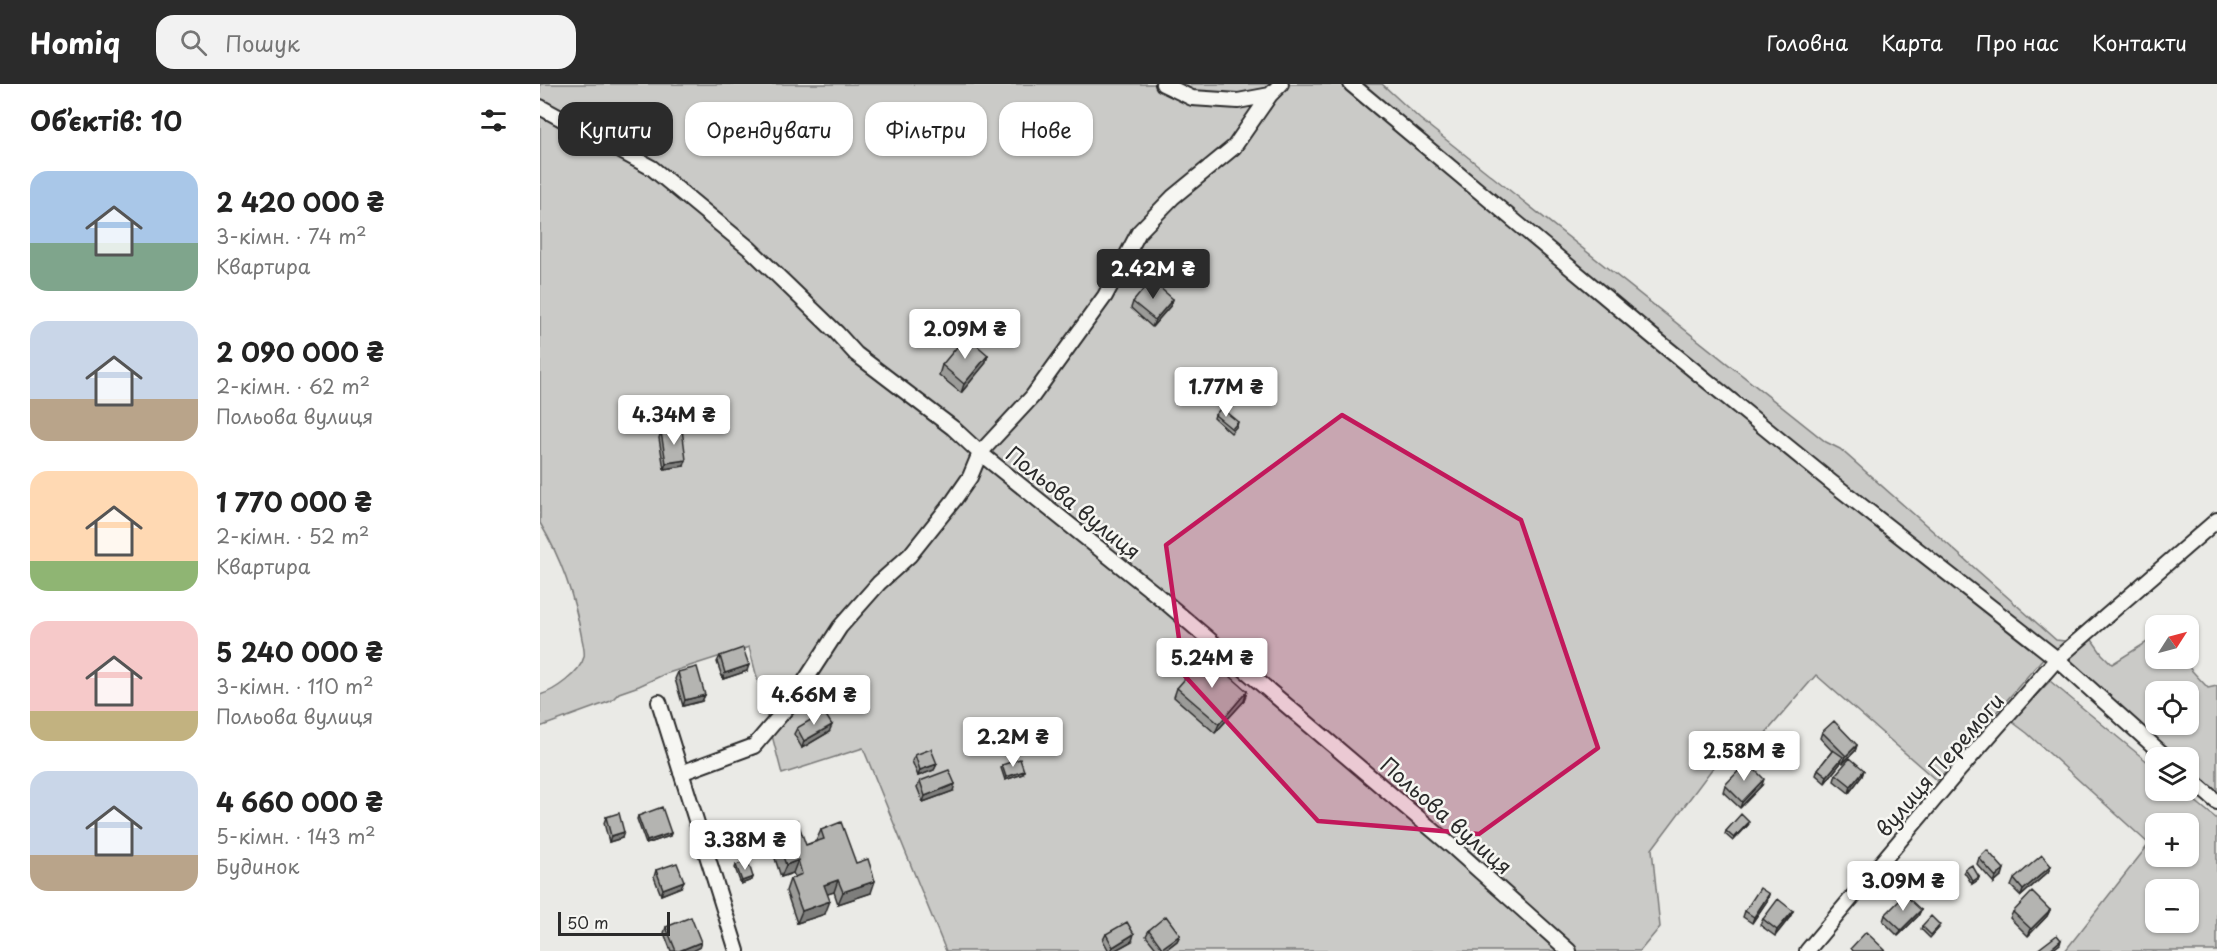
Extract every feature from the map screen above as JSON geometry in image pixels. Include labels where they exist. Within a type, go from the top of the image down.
[{"type":"street","points":[[1163,84],[1192,98],[1238,101],[1270,95]]},
{"type":"street","points":[[681,773],[754,746],[790,704],[840,627],[879,583],[910,555],[970,477],[980,453],[1032,397],[1105,296],[1139,232],[1173,197],[1234,147],[1270,95],[1281,84]]},
{"type":"street","points":[[1352,84],[1646,331],[1822,475],[2057,659],[2155,747]]},
{"type":"street","name":"Польова вулиця","points":[[540,107],[652,168],[750,249],[856,354],[944,421],[980,453],[1166,603],[1455,849],[1569,951]]},
{"type":"street","name":"вулиця Перемоги","points":[[1807,951],[1960,769],[2057,659],[2217,520]]},
{"type":"street","points":[[659,702],[737,951]]},
{"type":"street","points":[[2199,786],[2217,802]]},
{"type":"highlighted area","points":[[1342,415],[1521,520],[1598,748],[1479,834],[1318,821],[1184,675],[1166,545]]},
{"type":"shaded area","points":[[540,84],[1382,84],[1420,119],[1826,442],[1840,449],[2056,640],[2065,641],[2217,514],[2090,637],[2112,664],[2145,643],[2145,669],[2190,669],[2208,688],[2217,686],[2217,798],[2199,783],[2199,747],[2156,747],[2045,656],[1937,781],[1816,675],[1758,742],[1724,753],[1652,849],[1660,927],[1640,951],[946,951],[863,748],[782,774],[749,647],[665,674],[619,693],[611,701],[540,727],[540,695],[552,690],[572,675],[584,657],[575,609],[554,550],[540,523]]},
{"type":"shaded area","points":[[2050,681],[2145,760],[2145,801],[2195,801],[2217,819],[2217,951],[2065,951],[2145,849],[2145,867],[2199,867],[2199,813],[2145,813],[2145,840],[2011,721]]},
{"type":"building","points":[[1151,280],[1173,299],[1155,320],[1133,302]]},
{"type":"building","points":[[966,336],[988,355],[964,384],[942,365]]},
{"type":"building","points":[[1221,408],[1238,422],[1232,429],[1215,415]]},
{"type":"building","points":[[682,429],[686,460],[666,463],[661,432]]},
{"type":"building","points":[[743,648],[749,665],[725,673],[720,656]]},
{"type":"building","points":[[1206,655],[1247,691],[1219,724],[1177,688]]},
{"type":"building","points":[[697,667],[705,695],[685,700],[678,672]]},
{"type":"building","points":[[824,712],[832,725],[804,741],[797,728]]},
{"type":"building","points":[[1834,721],[1857,745],[1846,756],[1822,732]]},
{"type":"building","points":[[931,749],[937,764],[920,770],[915,755]]},
{"type":"building","points":[[1833,750],[1843,757],[1827,776],[1818,769]]},
{"type":"building","points":[[1850,758],[1864,770],[1851,786],[1836,774]]},
{"type":"building","points":[[1020,759],[1024,771],[1006,777],[1002,765]]},
{"type":"building","points":[[1747,762],[1764,779],[1742,802],[1725,785]]},
{"type":"building","points":[[949,770],[955,784],[925,796],[920,781]]},
{"type":"building","points":[[662,807],[671,833],[647,841],[638,816]]},
{"type":"building","points":[[619,813],[624,832],[611,836],[606,817]]},
{"type":"building","points":[[1741,814],[1749,822],[1734,838],[1726,831]]},
{"type":"building","points":[[797,820],[806,845],[824,839],[821,830],[841,822],[856,863],[868,859],[875,881],[843,892],[838,880],[824,885],[830,901],[802,911],[790,879],[802,874],[798,860],[786,865],[773,828]]},
{"type":"building","points":[[1987,850],[2004,869],[1996,877],[1979,858]]},
{"type":"building","points":[[2042,855],[2051,866],[2023,890],[2014,879]]},
{"type":"building","points":[[748,861],[753,877],[742,881],[736,865]]},
{"type":"building","points":[[677,863],[684,881],[663,889],[656,870]]},
{"type":"building","points":[[1972,865],[1979,877],[1973,881],[1965,869]]},
{"type":"building","points":[[1760,888],[1769,894],[1754,917],[1745,911]]},
{"type":"building","points":[[2032,892],[2050,910],[2031,929],[2013,912]]},
{"type":"building","points":[[1905,895],[1921,910],[1901,930],[1885,915]]},
{"type":"building","points":[[1778,899],[1793,911],[1777,930],[1763,919]]},
{"type":"building","points":[[1166,916],[1180,935],[1162,948],[1149,930]]},
{"type":"building","points":[[1931,916],[1940,925],[1931,935],[1922,926]]},
{"type":"building","points":[[691,917],[701,942],[676,951],[666,927]]},
{"type":"building","points":[[1127,922],[1134,934],[1113,947],[1106,934]]},
{"type":"building","points":[[1866,932],[1886,951],[1853,951],[1851,948]]},
{"type":"building","points":[[2057,935],[2061,940],[2048,951],[2036,951]]}]
